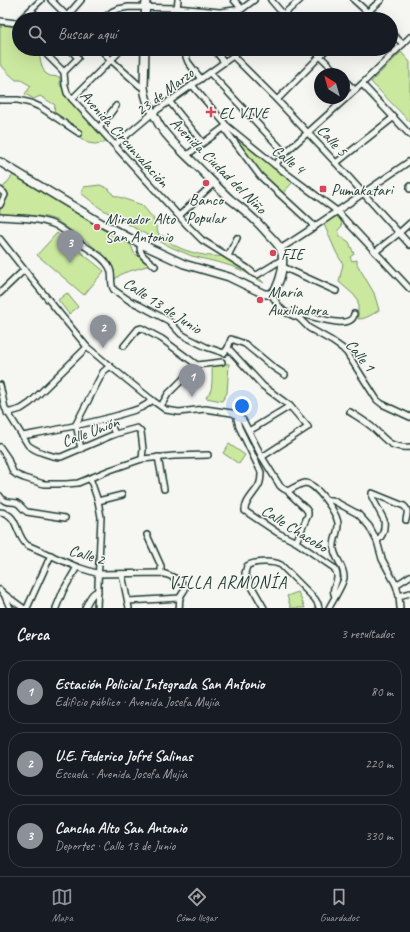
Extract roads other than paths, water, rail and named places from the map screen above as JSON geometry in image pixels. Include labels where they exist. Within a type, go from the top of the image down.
[{"type":"main road","name":"Avenida Ciudad del Niño","points":[[145,56],[144,87],[147,101],[162,129],[171,141],[253,218],[276,242],[280,249]]},
{"type":"main road","points":[[0,162],[101,223],[141,244],[184,264],[228,277],[264,294],[272,294],[275,291],[283,263],[280,249]]},
{"type":"street","points":[[31,10],[41,0]]},
{"type":"street","points":[[51,0],[63,12]]},
{"type":"street","points":[[72,12],[81,0]]},
{"type":"street","points":[[177,8],[178,0]]},
{"type":"street","points":[[234,0],[242,9]]},
{"type":"street","points":[[111,12],[118,9],[146,4],[220,12],[242,9],[254,0]]},
{"type":"street","points":[[271,0],[278,12]]},
{"type":"street","points":[[287,12],[300,0]]},
{"type":"street","points":[[354,0],[367,12],[380,0]]},
{"type":"street","points":[[0,21],[12,22]]},
{"type":"street","points":[[398,49],[410,37]]},
{"type":"street","points":[[398,39],[403,44]]},
{"type":"street","points":[[48,56],[64,72],[78,58],[76,56]]},
{"type":"street","points":[[107,56],[140,86],[144,87]]},
{"type":"street","points":[[72,99],[115,56]]},
{"type":"street","points":[[186,56],[188,62],[201,79]]},
{"type":"street","points":[[219,56],[224,62]]},
{"type":"street","name":"23 de Marzo","points":[[115,145],[153,113],[233,56]]},
{"type":"street","name":"Calle 5","points":[[233,56],[307,132],[410,245]]},
{"type":"street","points":[[277,100],[320,56],[332,68]]},
{"type":"street","points":[[275,165],[307,132],[362,84],[391,56]]},
{"type":"street","name":"Avenida Circunvalación","points":[[64,72],[67,93],[202,240],[257,275],[283,263]]},
{"type":"street","points":[[210,73],[285,153]]},
{"type":"street","points":[[362,84],[410,135]]},
{"type":"street","name":"Calle 4","points":[[192,85],[225,127],[337,211]]},
{"type":"street","points":[[350,85],[355,90]]},
{"type":"street","points":[[0,100],[18,100],[31,103],[40,107],[79,133]]},
{"type":"street","points":[[169,101],[203,143]]},
{"type":"street","points":[[99,128],[116,106]]},
{"type":"street","points":[[336,163],[394,117]]},
{"type":"street","points":[[187,155],[225,127],[260,176],[311,223],[314,228]]},
{"type":"street","points":[[280,249],[314,228],[410,161]]},
{"type":"street","points":[[179,216],[214,183]]},
{"type":"street","points":[[0,190],[5,195],[0,204]]},
{"type":"street","points":[[337,211],[410,289]]},
{"type":"street","name":"Calle 13 de Junio","points":[[0,217],[25,218],[55,225],[105,261],[110,267],[112,275],[112,288],[114,290],[130,301],[168,321],[181,334],[188,338],[224,354],[228,348]]},
{"type":"street","points":[[376,252],[410,223]]},
{"type":"street","points":[[228,256],[237,238]]},
{"type":"street","points":[[0,239],[88,346],[152,400],[166,410],[179,412],[205,409],[227,411],[232,412],[243,420],[262,457],[280,486],[288,491],[308,512],[296,542]]},
{"type":"street","points":[[141,244],[139,248],[142,255],[155,266]]},
{"type":"street","points":[[283,263],[336,291]]},
{"type":"street","points":[[1,290],[24,270]]},
{"type":"street","points":[[272,294],[280,307],[287,313],[341,322],[351,320],[354,317],[354,314]]},
{"type":"street","name":"Calle 1","points":[[287,313],[298,318],[309,328],[342,348],[378,400],[382,404],[410,417]]},
{"type":"street","points":[[124,346],[138,329],[141,328],[162,338],[197,365]]},
{"type":"street","points":[[262,457],[308,427],[290,406],[263,386],[228,348],[231,339],[245,344],[285,375]]},
{"type":"street","points":[[7,413],[21,409],[30,403],[88,346]]},
{"type":"street","points":[[161,406],[168,394],[197,365],[222,362]]},
{"type":"street","points":[[81,449],[75,426],[103,372],[110,366]]},
{"type":"street","name":"Calle Unión","points":[[0,385],[4,408],[30,447],[61,457],[114,434],[135,428],[141,432],[143,448],[142,460]]},
{"type":"street","points":[[23,436],[108,418],[147,405],[152,400]]},
{"type":"street","points":[[249,431],[290,406]]},
{"type":"street","points":[[350,412],[372,427],[389,443],[396,446],[410,447]]},
{"type":"street","name":"Calle Chacobo","points":[[238,416],[237,419],[239,427],[262,472],[259,485],[245,506],[244,510],[272,529],[296,542],[334,568],[337,572],[337,580],[333,592],[335,596]]},
{"type":"street","points":[[108,418],[114,434]]},
{"type":"street","points":[[0,447],[7,457],[13,472],[24,478],[44,484],[78,483],[110,470],[142,460],[174,456],[208,455]]},
{"type":"street","points":[[158,458],[164,489]]},
{"type":"street","points":[[90,478],[98,501],[101,518],[97,608]]},
{"type":"street","points":[[288,491],[306,483],[312,486],[326,500],[338,521],[334,550],[344,571],[344,577],[342,584],[329,608]]},
{"type":"street","points":[[377,541],[382,534],[384,520],[372,497],[372,494],[407,508],[408,512],[406,520]]},
{"type":"street","points":[[98,501],[122,495]]},
{"type":"street","points":[[0,496],[7,502],[21,506],[27,512],[65,518]]},
{"type":"street","points":[[326,500],[332,500],[358,514],[369,526],[377,541],[382,559],[396,585],[400,608]]},
{"type":"street","name":"Calle 2","points":[[0,512],[8,514],[12,518],[22,540],[26,545],[77,567],[99,574],[164,573],[180,581],[183,584],[184,591],[180,598],[180,608]]},
{"type":"street","points":[[147,535],[161,566],[161,573]]},
{"type":"street","points":[[27,608],[51,555]]},
{"type":"street","points":[[264,608],[248,580],[245,573],[246,568],[252,563],[275,560],[315,599],[319,608]]},
{"type":"street","points":[[56,608],[77,567]]},
{"type":"street","points":[[122,574],[129,608]]},
{"type":"street","points":[[396,585],[410,576]]},
{"type":"street","points":[[0,590],[23,608]]},
{"type":"street","points":[[85,608],[92,594],[98,591]]},
{"type":"street","points":[[399,596],[410,593]]},
{"type":"street","points":[[4,594],[10,608]]},
{"type":"street","points":[[128,601],[180,598]]},
{"type":"place","name":"EL VIVE","points":[[211,112]]},
{"type":"place","name":"Banco Popular","points":[[206,183]]},
{"type":"place","name":"Pumakatari","points":[[323,189]]},
{"type":"place","name":"Mirador Alto San Antonio","points":[[97,227]]},
{"type":"place","name":"FIE","points":[[273,253]]},
{"type":"place","name":"Cancha Alto San Antonio","points":[[70,263]]},
{"type":"place","name":"María Auxiliadora","points":[[260,300]]},
{"type":"place","name":"U.E. Federico Jofré Salinas","points":[[103,348]]},
{"type":"place","name":"Estación Policial Integrada San Antonio","points":[[192,397]]},
{"type":"district","name":"VILLA ARMONÍA","points":[[228,582]]}]
